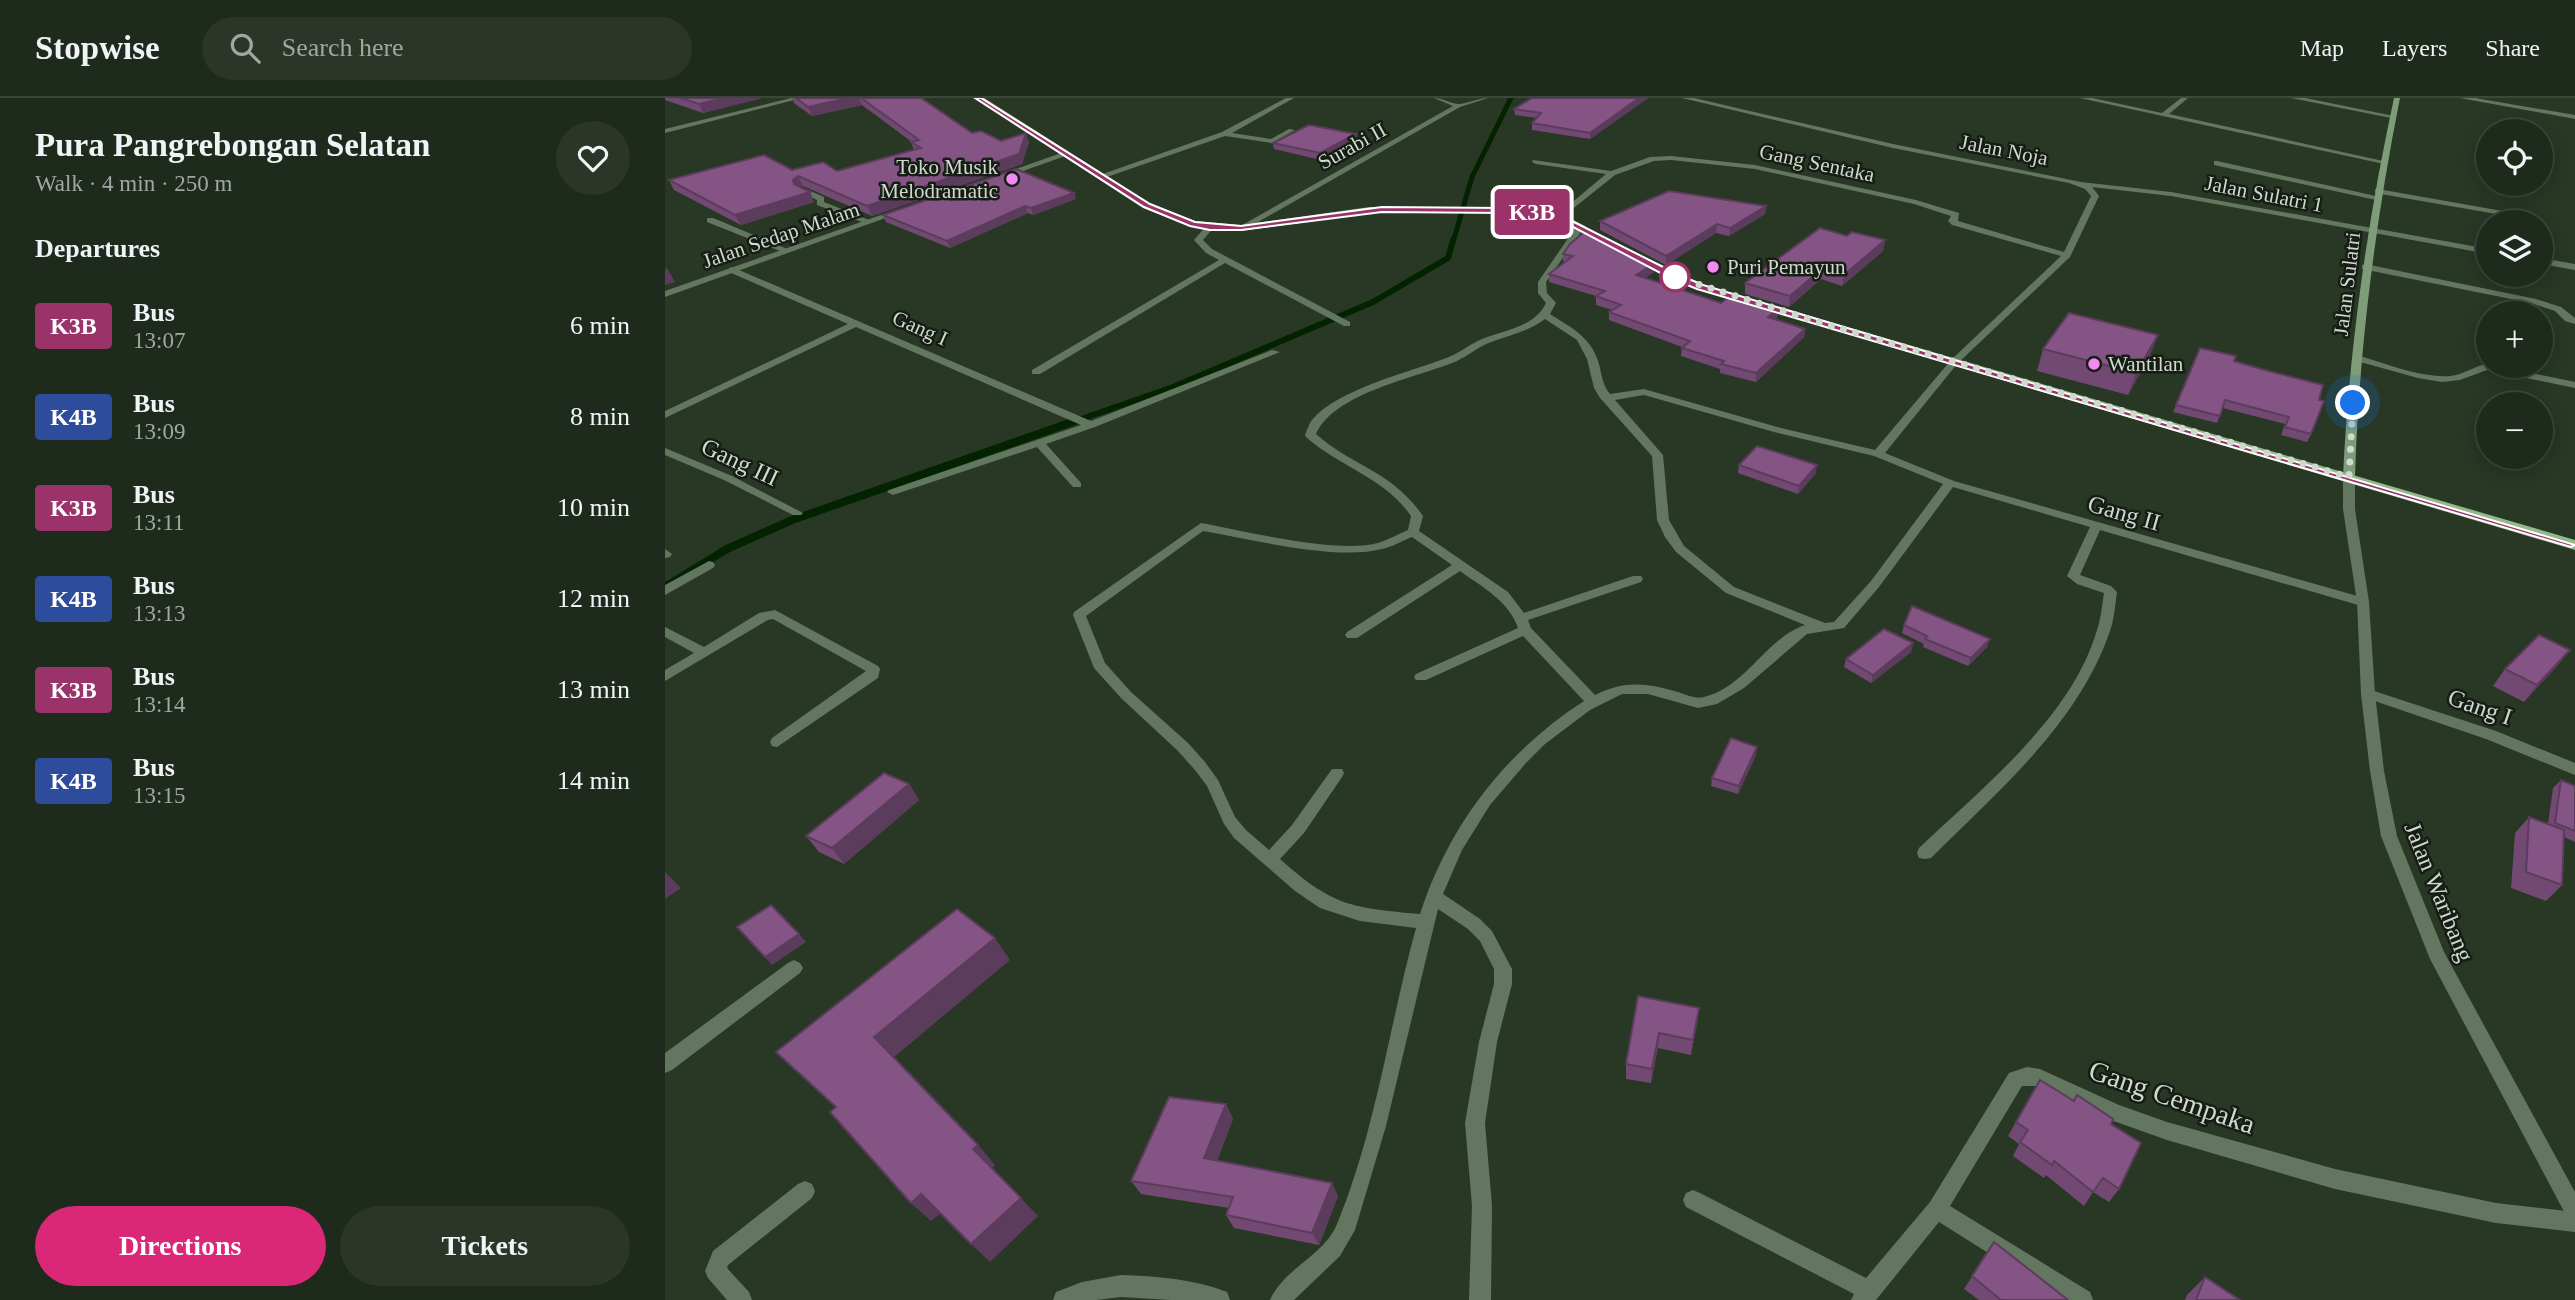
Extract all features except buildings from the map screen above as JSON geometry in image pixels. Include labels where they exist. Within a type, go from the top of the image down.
[{"type":"main road","points":[[978,98],[1160,212],[1210,228],[1241,228],[1356,211],[1518,211],[1560,217],[1651,265],[1700,287],[2575,545]]},
{"type":"main road","name":"Jalan Sulatri","points":[[2349,477],[2365,267],[2377,194],[2388,151],[2391,116],[2397,98]]},
{"type":"street","points":[[665,131],[799,98]]},
{"type":"street","points":[[1101,176],[1225,134],[1291,98]]},
{"type":"street","points":[[1437,98],[1458,106]]},
{"type":"street","name":"Surabi II","points":[[1241,228],[1458,106],[1485,98]]},
{"type":"street","name":"Jalan Noja","points":[[1688,98],[1893,146],[2082,184]]},
{"type":"street","points":[[1833,98],[1844,100]]},
{"type":"street","points":[[2083,98],[2384,162]]},
{"type":"street","points":[[2164,115],[2185,98]]},
{"type":"street","points":[[2294,98],[2391,116]]},
{"type":"street","points":[[2463,98],[2575,117]]},
{"type":"street","points":[[1225,134],[1272,141],[1291,130]]},
{"type":"street","points":[[991,180],[1067,154]]},
{"type":"street","name":"Gang Sentaka","points":[[1560,217],[1612,173],[1653,159],[1671,158],[1755,167],[1931,206],[1957,216],[1952,221],[1955,223],[2067,255]]},
{"type":"street","points":[[1536,162],[1612,173]]},
{"type":"street","points":[[2217,163],[2377,194],[2482,210]]},
{"type":"street","points":[[2082,184],[2095,196]]},
{"type":"street","name":"Jalan Sulatri 1","points":[[2082,184],[2171,194],[2476,250]]},
{"type":"street","points":[[1878,454],[1954,362],[2067,255],[2095,196],[2115,187]]},
{"type":"street","points":[[804,190],[821,199],[820,203],[870,222]]},
{"type":"street","name":"Jalan Sedap Malam","points":[[665,294],[906,209]]},
{"type":"street","points":[[710,220],[788,251]]},
{"type":"street","points":[[1413,531],[1417,516],[1402,498],[1310,435],[1311,429],[1321,416],[1338,405],[1404,375],[1458,356],[1482,342],[1526,326],[1546,315],[1551,303],[1541,289],[1542,282],[1580,226]]},
{"type":"street","points":[[1210,228],[1198,240],[1223,261],[1345,323]]},
{"type":"street","points":[[1036,372],[1223,261]]},
{"type":"street","points":[[2553,263],[2575,267]]},
{"type":"street","points":[[2365,267],[2533,301],[2558,309],[2568,319],[2575,321]]},
{"type":"street","name":"Gang I","points":[[732,270],[1090,425]]},
{"type":"street","points":[[1546,315],[1581,338],[1592,359],[1595,380],[1605,398],[1659,459],[1663,520],[1680,549],[1730,590],[1821,626],[1833,628],[1845,621],[1950,483]]},
{"type":"street","points":[[665,415],[857,323]]},
{"type":"street","points":[[893,492],[1090,425],[1275,352]]},
{"type":"street","points":[[2356,358],[2443,379],[2463,376],[2477,368],[2487,367],[2575,385]]},
{"type":"street","name":"Gang II","points":[[1605,398],[1644,392],[1878,454],[1950,483],[2363,602]]},
{"type":"street","points":[[1039,443],[1077,485]]},
{"type":"street","name":"Gang III","points":[[665,451],[729,478],[797,513]]},
{"type":"street","name":"Jalan Waribang","points":[[2349,477],[2349,509],[2363,602],[2368,694],[2377,771],[2389,836],[2436,954],[2575,1212]]},
{"type":"street","points":[[1413,531],[1372,548],[1344,549],[1201,527],[1079,615],[1099,665],[1111,681],[1183,747],[1213,784],[1233,826],[1321,901],[1338,909],[1369,916],[1426,922]]},
{"type":"street","points":[[1925,853],[2057,719],[2091,659],[2101,635],[2111,592],[2104,587],[2077,580],[2073,576],[2096,527]]},
{"type":"street","points":[[1413,531],[1503,596],[1523,624],[1593,702]]},
{"type":"street","points":[[665,591],[709,565]]},
{"type":"street","points":[[1352,635],[1459,566]]},
{"type":"street","points":[[1421,677],[1523,624],[1637,579]]},
{"type":"street","points":[[665,676],[764,616],[775,614],[873,669],[873,675],[777,742]]},
{"type":"street","points":[[1281,1300],[1303,1273],[1338,1244],[1344,1232],[1365,1168],[1434,897],[1459,842],[1495,788],[1530,748],[1593,702],[1612,692],[1631,688],[1647,689],[1698,703],[1715,700],[1733,688],[1789,639],[1806,628],[1821,626]]},
{"type":"street","points":[[665,631],[703,652]]},
{"type":"street","name":"Gang I","points":[[2368,694],[2491,735],[2575,769]]},
{"type":"street","points":[[1271,858],[1298,828],[1337,773]]},
{"type":"street","points":[[1434,897],[1474,924],[1486,936],[1503,969],[1503,984],[1488,1042],[1475,1123],[1482,1206],[1480,1300]]},
{"type":"street","points":[[665,1064],[794,968]]},
{"type":"street","name":"Gang Cempaka","points":[[1865,1296],[1937,1209],[2015,1079],[2027,1076],[2040,1078],[2115,1113],[2167,1131],[2335,1179],[2496,1213],[2575,1222]]},
{"type":"street","points":[[741,1300],[715,1271],[720,1258],[805,1191]]},
{"type":"street","points":[[1693,1200],[1865,1296]]},
{"type":"street","points":[[1937,1209],[2082,1300]]},
{"type":"street","points":[[1064,1300],[1097,1287],[1132,1285],[1219,1300]]},
{"type":"waterway","points":[[1453,242],[1472,177],[1511,98]]},
{"type":"waterway","points":[[1070,423],[1173,387],[1373,302],[1448,258],[1453,240]]},
{"type":"waterway","points":[[665,587],[727,549],[792,520],[1075,421]]},
{"type":"bus line","name":"K3B","points":[[979,98],[1147,206],[1193,224],[1210,228],[1241,228],[1316,216],[1382,210],[1504,210],[1560,217],[1700,287],[2575,545]]},
{"type":"place","name":"Toko Musik Melodramatic","points":[[1012,179]]},
{"type":"place","name":"Puri Pemayun","points":[[1713,267]]},
{"type":"place","name":"Wantilan","points":[[2094,364]]},
{"type":"route","points":[[1675,277],[1700,287],[2349,477],[2353,403]]}]
